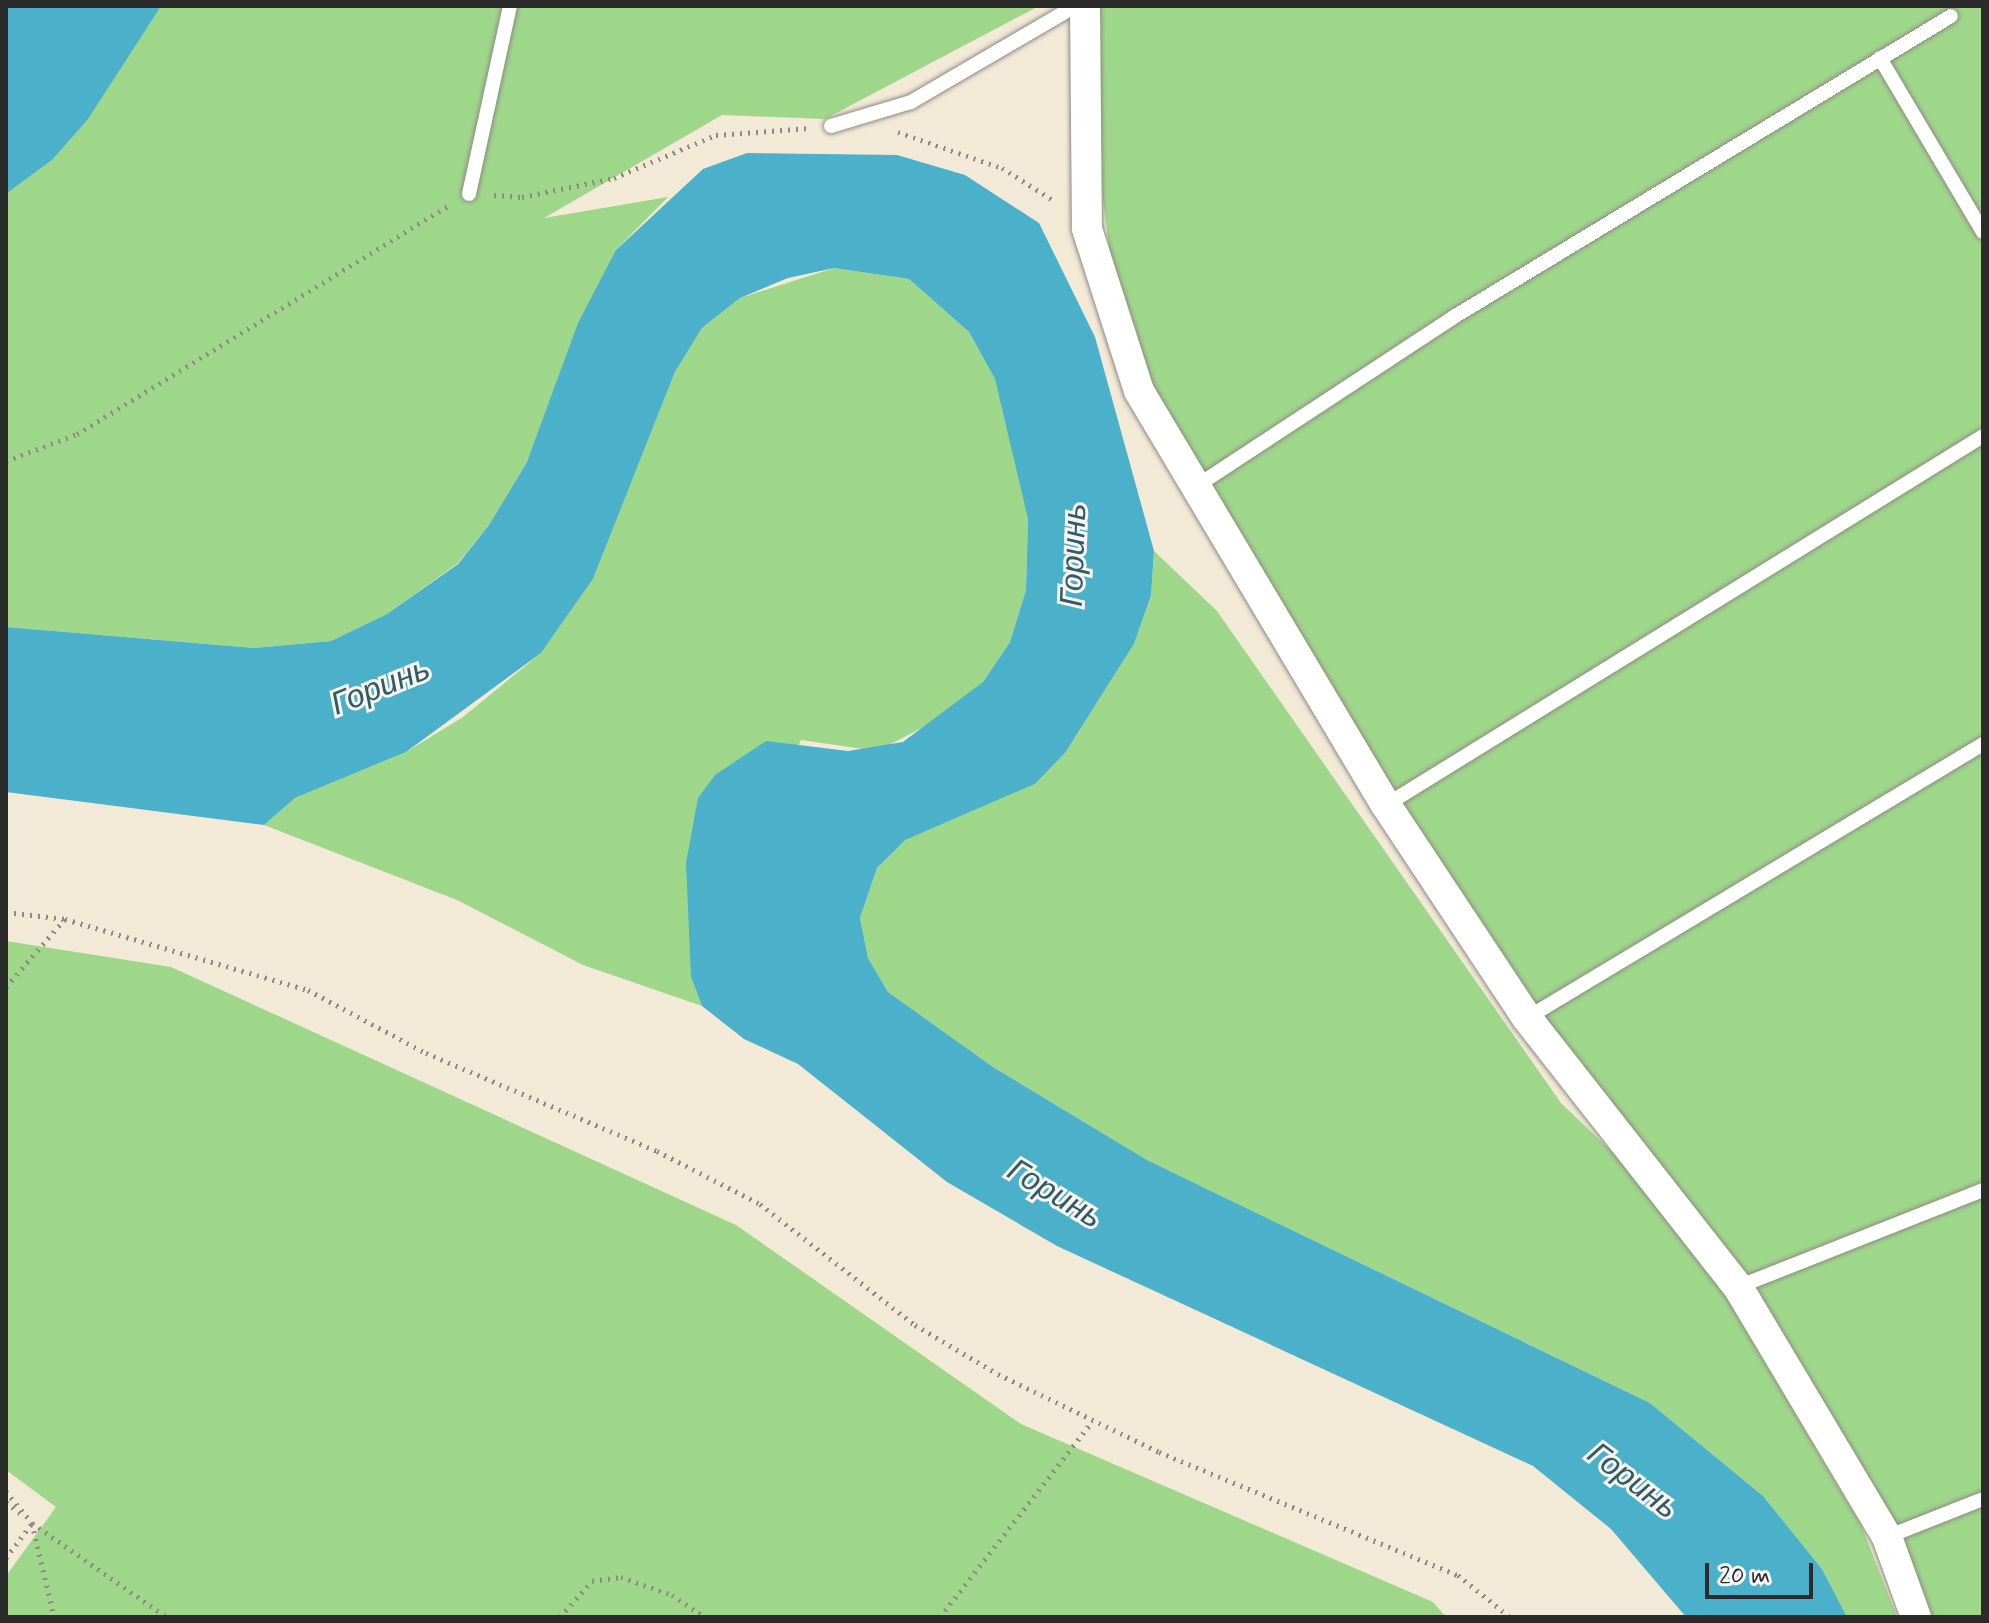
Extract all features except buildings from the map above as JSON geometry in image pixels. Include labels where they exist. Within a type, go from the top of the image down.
[{"type":"street","points":[[1085,6],[1087,229],[1139,391],[1192,489],[1386,805],[1527,1018],[1738,1287],[1887,1537],[1916,1617]]},
{"type":"lane","points":[[469,194],[510,6]]},
{"type":"lane","points":[[831,126],[911,102],[1075,6]]},
{"type":"lane","points":[[1192,489],[1452,318],[1951,16]]},
{"type":"lane","points":[[1880,58],[1983,232]]},
{"type":"lane","points":[[1386,805],[1983,436]]},
{"type":"lane","points":[[1527,1018],[1983,744]]},
{"type":"lane","points":[[1738,1287],[1983,1190]]},
{"type":"lane","points":[[1887,1537],[1983,1499]]},
{"type":"path","points":[[6,461],[77,434],[382,240],[469,194],[522,197],[614,178],[716,135],[831,126]]},
{"type":"path","points":[[885,131],[1002,168],[1087,229]]},
{"type":"path","points":[[6,912],[65,919],[308,990],[426,1053],[657,1151],[760,1204],[915,1325],[1092,1422],[1458,1575],[1510,1617]]},
{"type":"path","points":[[6,987],[65,919]]},
{"type":"path","points":[[940,1617],[1092,1422]]},
{"type":"path","points":[[6,1491],[32,1523],[54,1617]]},
{"type":"path","points":[[6,1502],[166,1617]]},
{"type":"path","points":[[6,1558],[32,1523]]},
{"type":"path","points":[[560,1617],[592,1581],[621,1577],[672,1595],[705,1617]]},
{"type":"green space","points":[[161,6],[1039,6],[825,119],[722,115],[544,218],[668,197],[616,250],[527,462],[489,525],[458,563],[387,614],[331,641],[254,648],[6,627],[6,194],[52,160]]},
{"type":"green space","points":[[1099,6],[1983,6],[1983,1617],[1928,1617],[1897,1531],[1396,799],[1150,386],[1112,270],[1102,192]]},
{"type":"green space","points":[[834,268],[909,279],[969,332],[995,379],[1015,442],[1028,519],[1026,590],[1010,642],[983,682],[947,715],[877,751],[801,740],[691,977],[702,1006],[583,965],[457,900],[264,825],[295,798],[406,752],[463,717],[541,653],[593,579],[675,372],[702,328],[740,298]]},
{"type":"green space","points":[[1154,551],[1217,611],[1561,1103],[1628,1167],[1727,1298],[1861,1525],[1897,1617],[1847,1617],[1822,1569],[1763,1496],[1650,1403],[1147,1160],[993,1067],[888,992],[868,958],[860,918],[877,868],[904,840],[1035,784],[1065,753],[1134,644],[1151,597]]},
{"type":"green space","points":[[6,941],[171,967],[736,1225],[1021,1424],[1433,1602],[1446,1617],[6,1617],[6,1576],[56,1507],[6,1470]]},
{"type":"water","points":[[6,6],[161,6],[88,119],[52,160],[6,194]]},
{"type":"water","name":"Горинь","points":[[747,153],[897,155],[965,175],[1039,223],[1095,337],[1154,551],[1151,596],[1134,644],[1065,753],[1035,784],[905,840],[877,868],[860,918],[868,958],[888,992],[993,1067],[1147,1160],[1650,1403],[1763,1496],[1822,1569],[1847,1617],[1686,1617],[1611,1529],[1533,1466],[1057,1246],[947,1182],[798,1064],[744,1039],[702,1006],[691,977],[686,863],[698,798],[715,775],[766,741],[848,751],[903,742],[983,682],[1010,642],[1026,590],[1028,519],[995,379],[969,332],[909,279],[834,268],[788,278],[740,298],[702,328],[675,372],[593,579],[541,653],[406,752],[295,798],[264,825],[6,792],[6,627],[254,648],[331,641],[387,614],[458,564],[489,525],[527,462],[578,323],[616,250],[703,169]]}]
